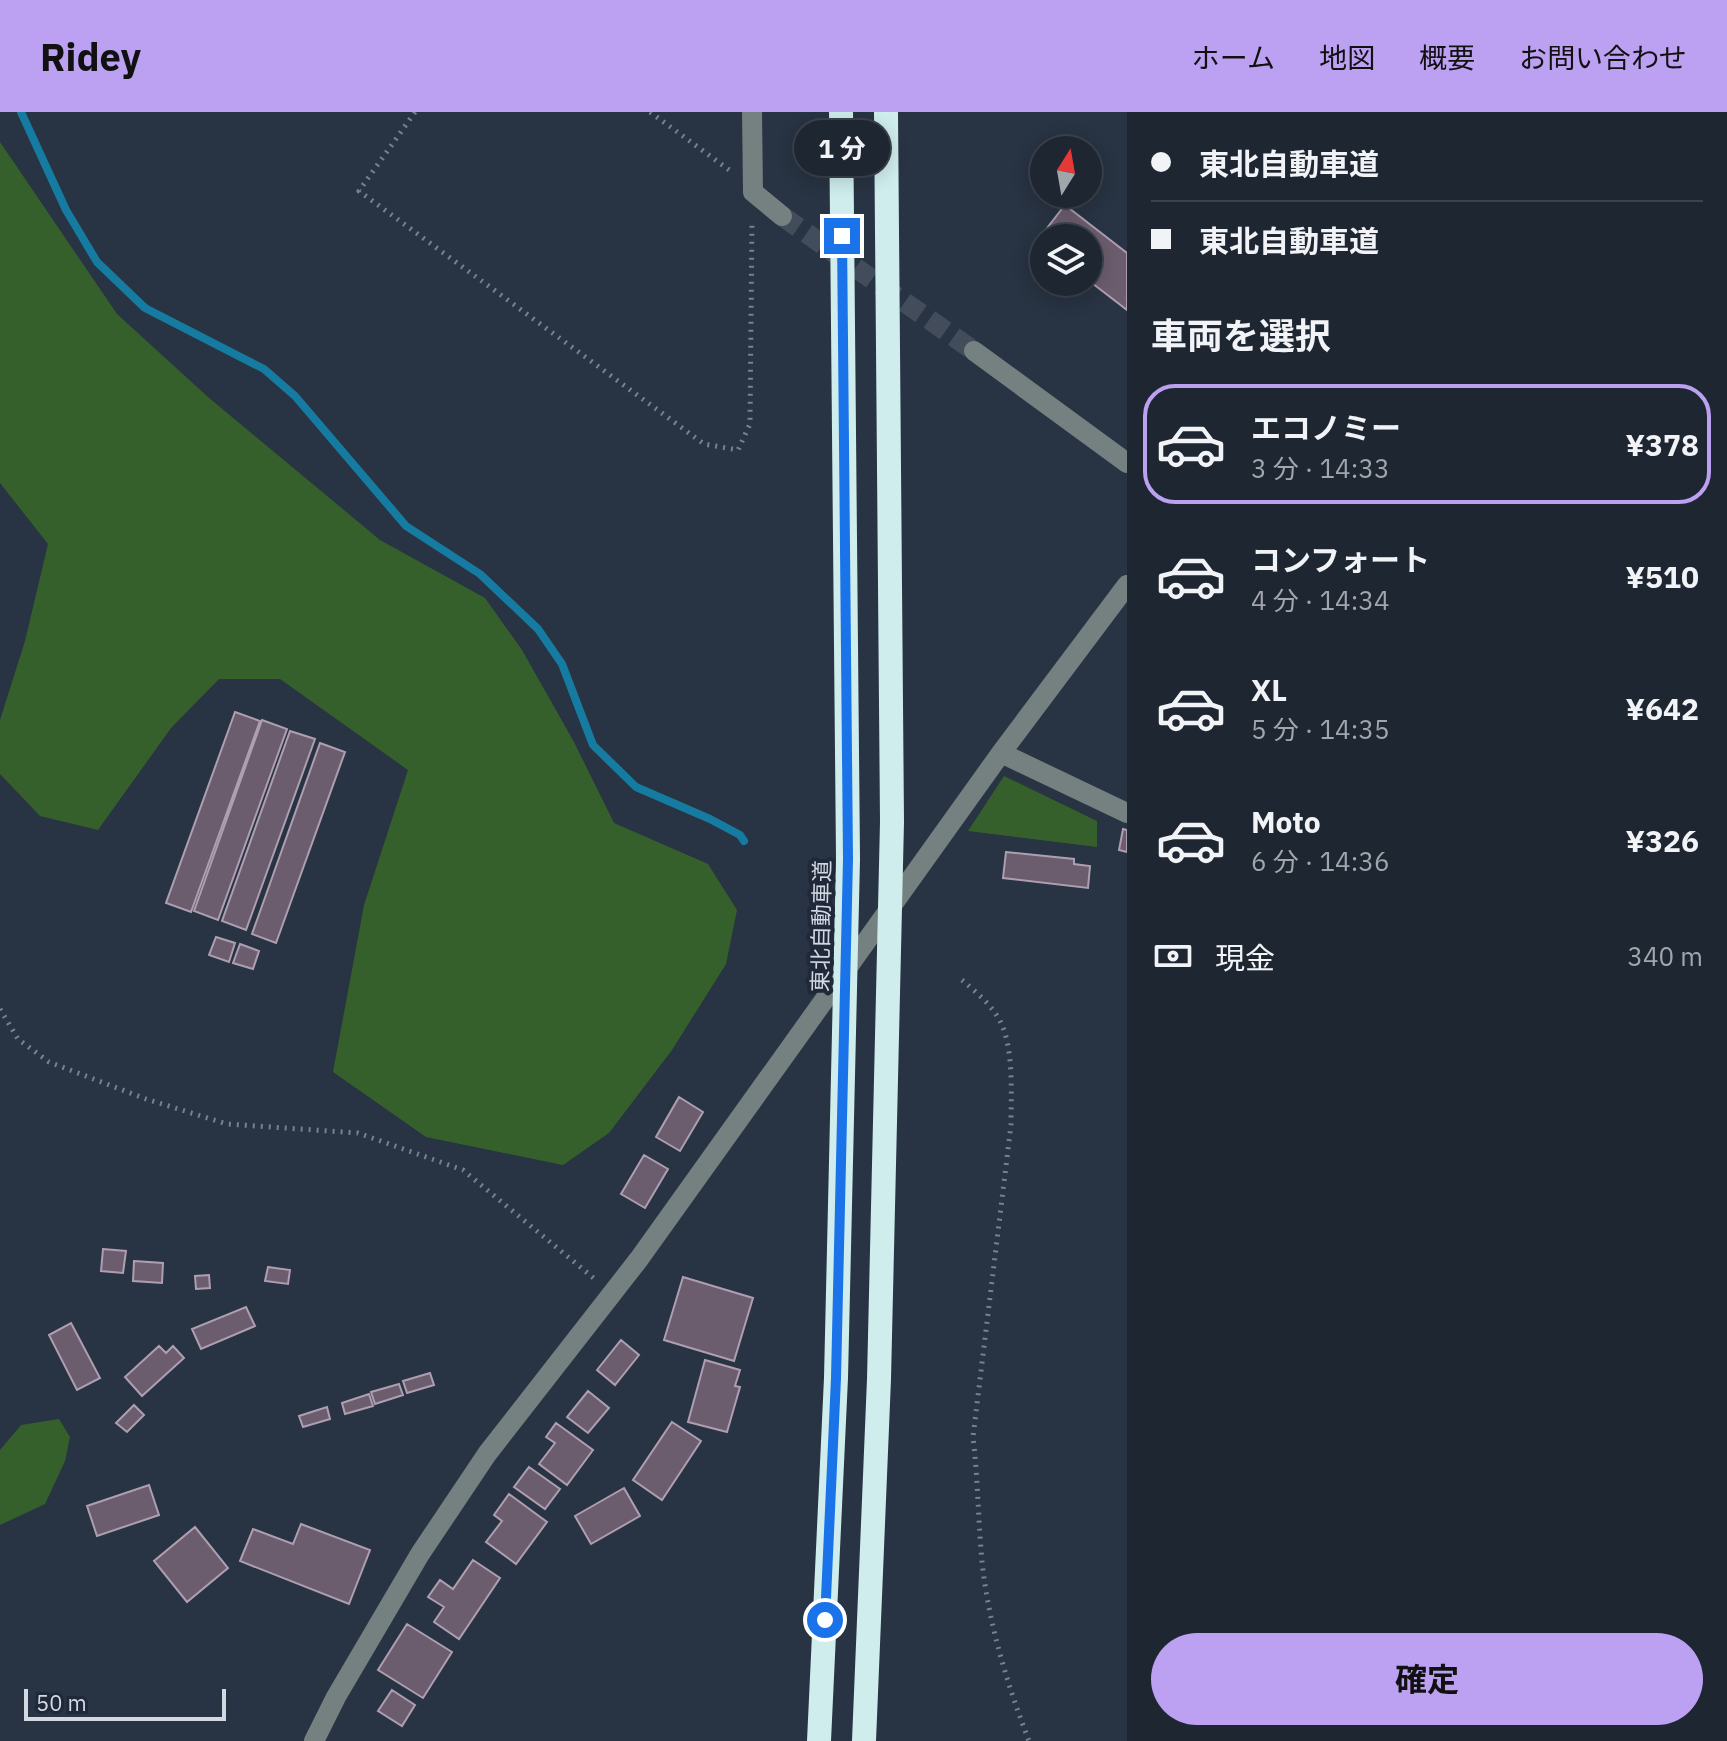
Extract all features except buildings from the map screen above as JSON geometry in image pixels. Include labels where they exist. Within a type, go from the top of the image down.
[{"type":"highway","name":"東北自動車道","points":[[819,1741],[836,1378],[848,859],[841,112]]},
{"type":"highway","points":[[864,1741],[890,1003],[892,822],[886,112]]},
{"type":"street","points":[[752,112],[753,192],[782,216]]},
{"type":"street","points":[[974,351],[1127,463]]},
{"type":"street","points":[[314,1741],[336,1697],[420,1554],[487,1454],[612,1294],[1001,753],[1127,585]]},
{"type":"street","points":[[1001,753],[1127,813]]},
{"type":"path","points":[[415,112],[359,191],[704,444],[738,450],[750,424],[753,192],[734,174],[650,112]]},
{"type":"path","points":[[962,980],[979,994],[1001,1023],[1012,1079],[1011,1125],[973,1437],[979,1480],[982,1561],[992,1621],[1029,1741]]},
{"type":"path","points":[[0,1009],[18,1039],[49,1062],[146,1099],[227,1124],[358,1133],[463,1170],[612,1294]]},
{"type":"green space","points":[[0,142],[117,314],[208,397],[380,540],[485,598],[522,650],[574,742],[614,823],[708,864],[737,910],[726,964],[672,1050],[609,1133],[563,1165],[426,1137],[333,1072],[364,905],[408,770],[280,679],[219,679],[171,728],[98,830],[40,816],[0,774],[0,720],[25,641],[48,544],[0,483]]},
{"type":"green space","points":[[1004,776],[1097,821],[1097,847],[968,831]]},
{"type":"green space","points":[[59,1419],[70,1437],[65,1461],[45,1504],[0,1525],[0,1450],[21,1425]]},
{"type":"waterway","points":[[21,112],[66,210],[97,262],[145,308],[264,369],[295,396],[406,526],[480,574],[538,629],[562,664],[593,745],[636,787],[710,819],[740,835],[744,841]]},
{"type":"tunnel","points":[[782,216],[974,351]]},
{"type":"route","points":[[825,1620],[836,1378],[848,859],[842,236]]}]
